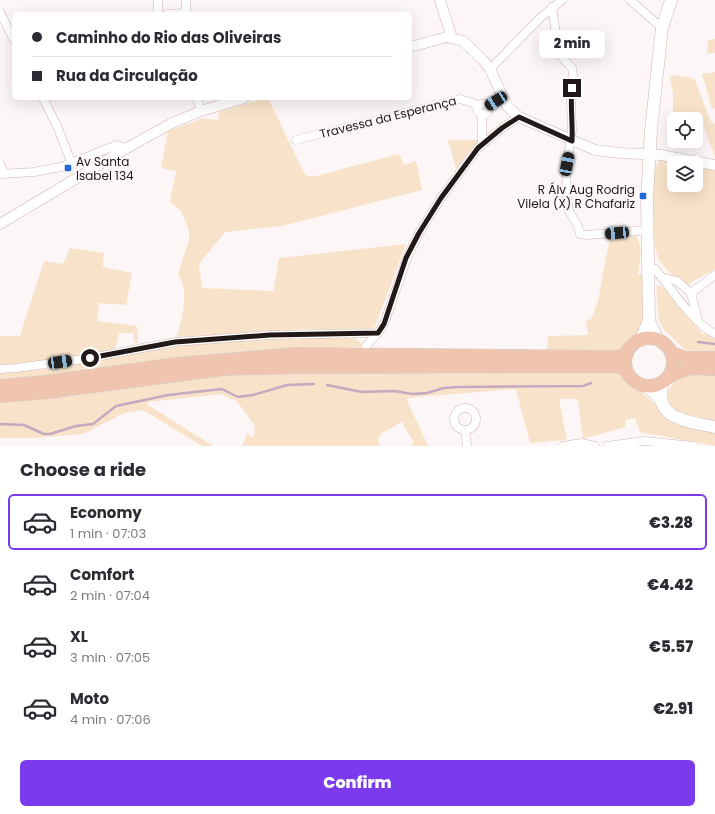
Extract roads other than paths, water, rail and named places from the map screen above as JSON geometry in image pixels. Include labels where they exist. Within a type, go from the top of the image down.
[{"type":"main road","points":[[658,340],[649,321],[647,199],[651,130],[662,28],[670,0]]},
{"type":"main road","points":[[641,339],[649,321]]},
{"type":"main road","points":[[661,399],[666,380],[672,370],[674,362],[672,353],[664,343],[658,340],[653,338],[641,339],[635,343],[627,354],[625,361],[629,376],[634,382],[640,385],[648,387],[655,386],[666,380],[679,370],[687,368],[715,369]]},
{"type":"main road","points":[[672,353],[688,358],[715,358]]},
{"type":"main road","points":[[0,386],[45,382],[177,364],[296,354],[614,357],[627,354]]},
{"type":"main road","points":[[0,396],[49,392],[223,369],[305,367],[614,366],[626,369]]},
{"type":"main road","points":[[648,387],[661,399],[665,410],[671,415],[715,427]]},
{"type":"street","points":[[158,0],[158,12]]},
{"type":"street","points":[[186,0],[186,12]]},
{"type":"street","points":[[442,0],[452,38]]},
{"type":"street","points":[[490,69],[552,7],[562,0]]},
{"type":"street","points":[[630,0],[662,28]]},
{"type":"street","points":[[552,7],[559,54],[572,68],[573,75],[571,101],[573,122],[572,141],[567,164],[566,191],[569,210],[578,226],[580,234],[587,235],[647,230]]},
{"type":"street","points":[[0,12],[12,36]]},
{"type":"street","points":[[412,46],[441,38],[452,38],[468,44],[490,69],[507,106],[519,117],[572,141],[603,152],[650,154],[715,165]]},
{"type":"street","points":[[482,145],[480,111],[486,114],[488,111],[488,106],[503,96]]},
{"type":"street","name":"Travessa da Esperança","points":[[296,140],[460,99],[468,100],[473,103],[480,111]]},
{"type":"street","points":[[44,100],[57,126],[72,164]]},
{"type":"street","points":[[198,100],[201,111]]},
{"type":"street","points":[[0,224],[127,148],[172,123],[201,111],[237,100]]},
{"type":"street","points":[[366,346],[384,324],[406,258],[419,233],[441,198],[482,145],[502,128],[519,117]]},
{"type":"street","points":[[0,164],[2,174],[34,172],[72,164],[117,145],[127,148]]},
{"type":"street","points":[[648,266],[655,269],[698,322],[715,334]]},
{"type":"street","points":[[691,293],[715,276]]},
{"type":"street","points":[[662,277],[677,281],[691,293],[698,322]]},
{"type":"street","points":[[0,369],[90,358],[175,342],[270,335],[378,333]]},
{"type":"street","points":[[465,430],[467,446]]},
{"type":"street","points":[[607,446],[646,444],[694,446]]},
{"type":"street","points":[[563,446],[595,446]]},
{"type":"waterway","points":[[698,342],[715,344]]},
{"type":"waterway","points":[[327,385],[362,392],[394,391],[413,394],[427,393],[444,388],[457,387],[583,386],[591,383]]},
{"type":"waterway","points":[[0,424],[24,425],[44,434],[50,434],[76,426],[93,424],[116,406],[168,395],[222,389],[238,397],[253,395],[287,385],[314,384]]},
{"type":"place","name":"Av Santa Isabel 134","points":[[68,168]]},
{"type":"place","name":"R Álv Aug Rodrig Vilela (X) R Chafariz","points":[[643,196]]}]
